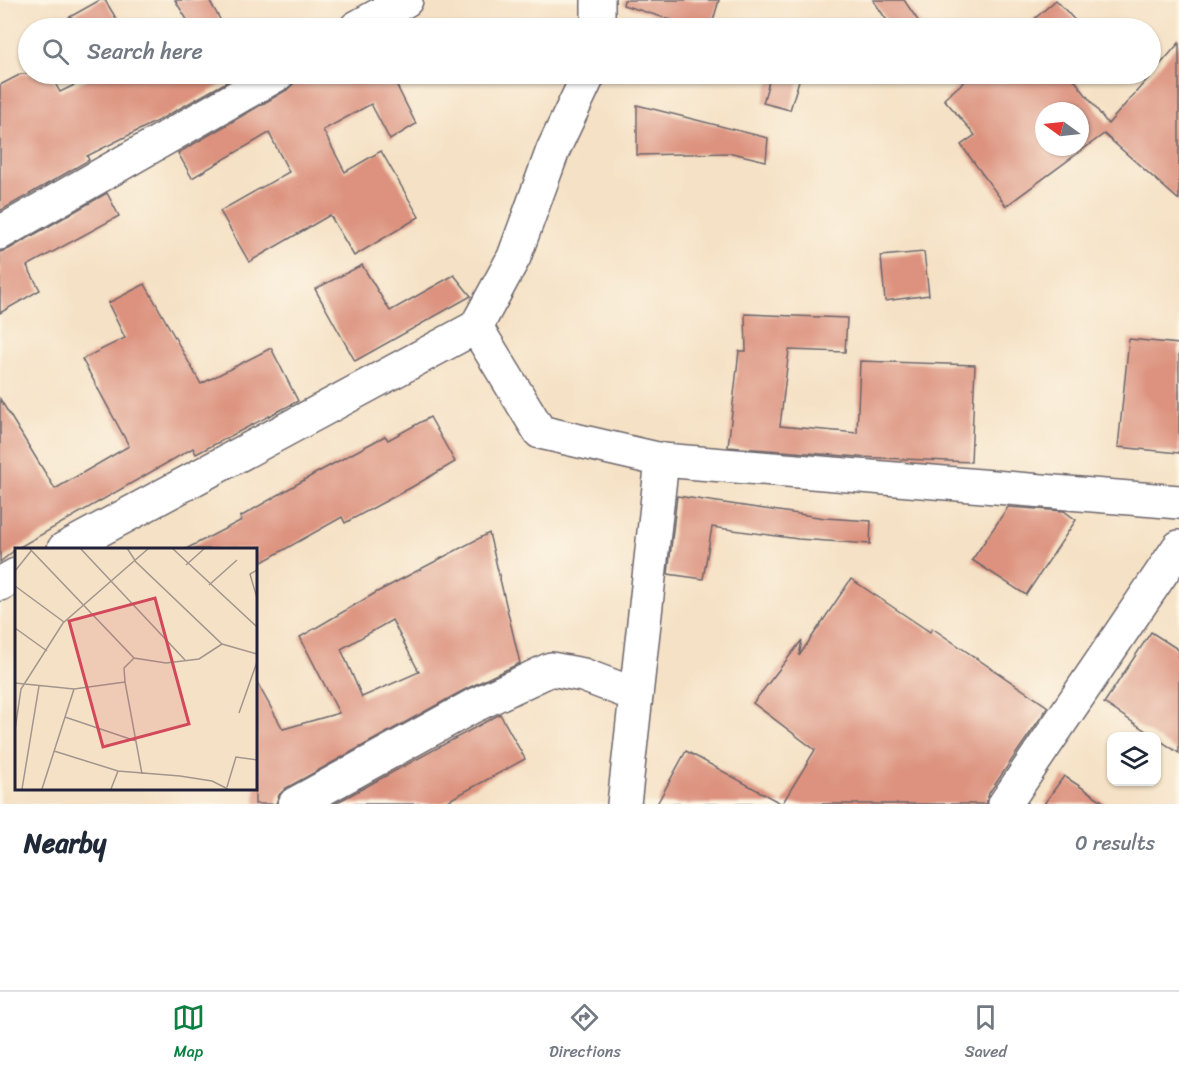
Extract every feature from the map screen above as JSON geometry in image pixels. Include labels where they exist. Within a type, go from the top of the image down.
[{"type":"street","points":[[374,18],[406,0]]},
{"type":"street","points":[[598,0],[598,18]]},
{"type":"street","points":[[0,233],[261,84]]},
{"type":"street","points":[[66,548],[476,327],[514,257],[553,150],[584,84]]},
{"type":"street","points":[[476,327],[540,432],[662,460],[1179,502]]},
{"type":"street","points":[[624,804],[662,460]]},
{"type":"street","points":[[1005,804],[1179,547]]},
{"type":"street","points":[[0,584],[15,576]]},
{"type":"street","points":[[295,804],[473,706],[551,669],[584,675],[636,695]]},
{"type":"building","points":[[100,0],[105,0],[116,18],[68,18]]},
{"type":"building","points":[[175,0],[209,0],[219,18],[186,18]]},
{"type":"building","points":[[624,0],[719,0],[714,18],[665,18],[623,5]]},
{"type":"building","points":[[873,0],[904,0],[916,18],[885,18]]},
{"type":"building","points":[[1056,0],[1073,18],[1035,18]]},
{"type":"building","points":[[1179,43],[1179,200],[1104,134],[1089,145],[1089,102],[1035,102],[1035,156],[1074,156],[1006,206],[961,145],[975,135],[944,99],[961,84],[1078,84],[1108,124],[1143,84],[1161,84],[1161,64]]},
{"type":"building","points":[[18,76],[18,84],[56,84],[60,92],[76,84],[223,84],[159,120],[87,156],[89,160],[0,211],[0,85]]},
{"type":"building","points":[[293,84],[396,84],[416,124],[390,140],[371,104],[323,130],[345,172],[381,151],[419,217],[354,256],[330,215],[249,262],[220,211],[289,172],[269,133],[192,178],[178,153],[287,90]]},
{"type":"building","points":[[768,84],[798,84],[790,110],[763,103]]},
{"type":"building","points":[[637,105],[768,138],[766,161],[732,153],[637,155]]},
{"type":"building","points":[[107,193],[119,216],[27,266],[40,290],[0,313],[0,252]]},
{"type":"building","points":[[924,252],[929,295],[885,301],[881,256]]},
{"type":"building","points":[[362,265],[390,311],[454,275],[471,296],[355,361],[315,289]]},
{"type":"building","points":[[145,284],[201,384],[271,348],[298,401],[196,454],[193,448],[15,548],[0,562],[0,399],[55,489],[129,446],[82,359],[125,338],[108,303]]},
{"type":"building","points":[[745,314],[847,318],[845,352],[789,350],[780,426],[857,433],[860,361],[975,365],[971,462],[859,457],[728,447],[739,351],[746,351]]},
{"type":"building","points":[[1129,339],[1179,344],[1179,453],[1118,447]]},
{"type":"building","points":[[430,417],[455,462],[345,523],[342,517],[256,565],[256,548],[188,548],[242,520],[240,517],[318,472],[385,436],[388,440]]},
{"type":"building","points":[[677,496],[825,518],[871,521],[870,544],[798,539],[712,527],[703,579],[668,574]]},
{"type":"building","points":[[1008,507],[1064,511],[1076,520],[1026,595],[972,560]]},
{"type":"building","points":[[489,533],[520,663],[464,690],[286,788],[279,795],[276,804],[255,804],[256,681],[283,729],[339,713],[300,637],[377,592]],"holes":[[[392,620],[419,672],[362,697],[341,649]]]},
{"type":"building","points":[[851,579],[930,632],[932,628],[1048,707],[989,793],[986,804],[782,804],[815,750],[753,703],[802,640],[799,656]]},
{"type":"building","points":[[1151,632],[1179,650],[1179,753],[1161,741],[1161,732],[1148,732],[1104,703]]},
{"type":"building","points":[[500,714],[525,759],[442,804],[334,804]]},
{"type":"building","points":[[686,751],[782,804],[657,804]]},
{"type":"building","points":[[1064,776],[1107,804],[1044,804]]}]
